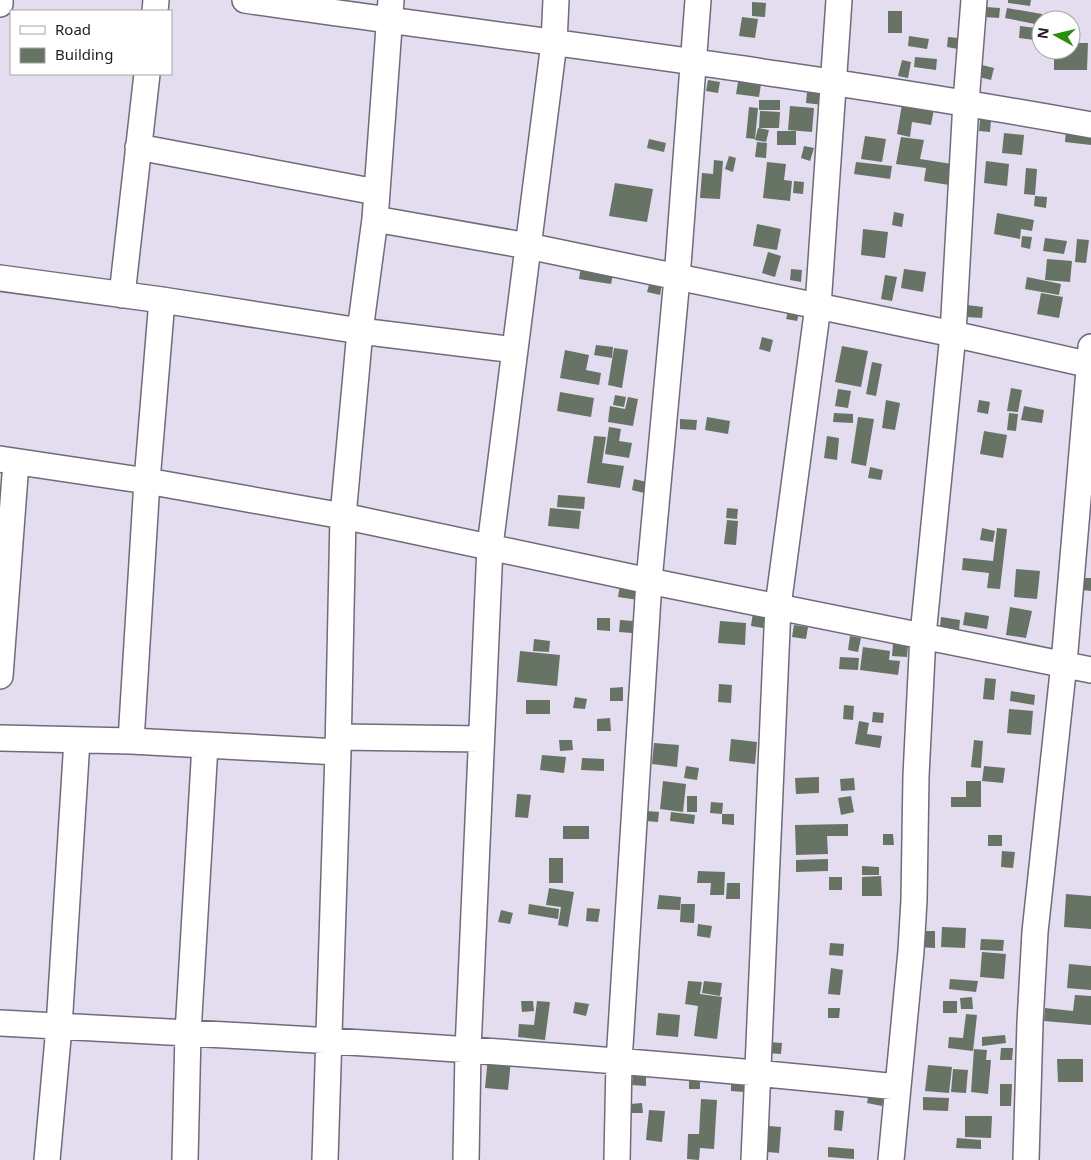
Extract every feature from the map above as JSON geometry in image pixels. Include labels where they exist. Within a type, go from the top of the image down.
[{"type":"street","points":[[245,0],[390,10],[554,43],[833,81],[966,102],[1091,125]]},
{"type":"street","points":[[466,1160],[468,1050],[490,546],[554,43],[556,0]]},
{"type":"street","points":[[617,1160],[620,1062],[648,581],[677,278],[698,0]]},
{"type":"street","points":[[754,1160],[778,606],[818,306],[839,0]]},
{"type":"street","points":[[891,1160],[911,951],[914,900],[916,776],[923,635],[953,334],[966,102],[974,0]]},
{"type":"street","points":[[325,1160],[339,744],[343,516],[360,331],[375,219],[390,10]]},
{"type":"street","points":[[122,295],[147,75]]},
{"type":"street","points":[[138,147],[376,192]]},
{"type":"street","points":[[375,219],[528,246],[953,334],[1090,359],[1064,663],[1035,932],[1026,1160]]},
{"type":"street","points":[[0,278],[162,300],[360,331],[515,350]]},
{"type":"street","points":[[130,741],[147,481],[162,300]]},
{"type":"street","points":[[0,676],[8,460],[147,481],[343,516],[648,581],[1064,663],[1091,670]]},
{"type":"street","points":[[0,738],[205,745],[339,744],[481,739]]},
{"type":"street","points":[[48,1160],[59,1027],[76,740]]},
{"type":"street","points":[[185,1160],[188,1033],[205,745]]},
{"type":"street","points":[[0,1023],[468,1050],[757,1072],[897,1087]]},
{"type":"building","points":[[1008,0],[1031,0],[1030,6],[1008,3]]},
{"type":"building","points":[[752,2],[766,3],[765,17],[752,16]]},
{"type":"building","points":[[986,7],[1000,8],[999,18],[985,17]]},
{"type":"building","points":[[1007,8],[1031,12],[1031,23],[1005,18]]},
{"type":"building","points":[[888,11],[902,11],[902,33],[888,33]]},
{"type":"building","points":[[742,17],[758,19],[755,38],[739,36]]},
{"type":"building","points":[[1020,26],[1031,27],[1031,40],[1019,38]]},
{"type":"building","points":[[909,36],[929,39],[927,49],[908,46]]},
{"type":"building","points":[[948,37],[959,38],[958,49],[947,47]]},
{"type":"building","points":[[1081,43],[1088,43],[1087,70],[1054,70],[1054,60],[1081,60]]},
{"type":"building","points":[[915,57],[937,59],[936,70],[914,67]]},
{"type":"building","points":[[902,60],[911,62],[908,78],[898,76]]},
{"type":"building","points":[[982,65],[994,68],[991,80],[979,77]]},
{"type":"building","points":[[708,80],[720,82],[718,93],[706,91]]},
{"type":"building","points":[[808,81],[826,83],[823,105],[806,103]]},
{"type":"building","points":[[738,82],[761,84],[759,97],[736,94]]},
{"type":"building","points":[[759,100],[780,100],[780,110],[759,110]]},
{"type":"building","points":[[902,104],[934,109],[931,125],[912,122],[910,137],[897,134]]},
{"type":"building","points":[[790,106],[814,108],[812,132],[788,130]]},
{"type":"building","points":[[749,107],[758,108],[755,139],[746,138]]},
{"type":"building","points":[[760,111],[780,112],[779,128],[759,128]]},
{"type":"building","points":[[980,119],[991,120],[990,132],[979,131]]},
{"type":"building","points":[[758,128],[769,130],[766,142],[755,140]]},
{"type":"building","points":[[1066,130],[1091,133],[1091,145],[1065,142]]},
{"type":"building","points":[[777,131],[796,131],[796,145],[777,145]]},
{"type":"building","points":[[1004,133],[1024,135],[1022,155],[1002,153]]},
{"type":"building","points":[[865,136],[886,139],[882,162],[861,159]]},
{"type":"building","points":[[901,137],[924,140],[920,159],[952,164],[949,185],[924,181],[926,168],[896,164]]},
{"type":"building","points":[[649,139],[666,143],[664,152],[647,148]]},
{"type":"building","points":[[757,142],[767,143],[766,158],[755,157]]},
{"type":"building","points":[[804,146],[814,148],[810,161],[801,158]]},
{"type":"building","points":[[729,156],[736,158],[733,172],[725,169]]},
{"type":"building","points":[[714,160],[723,161],[720,199],[700,198],[702,173],[713,174]]},
{"type":"building","points":[[986,161],[1009,164],[1007,186],[984,183]]},
{"type":"building","points":[[767,162],[786,164],[784,180],[792,181],[790,201],[763,198]]},
{"type":"building","points":[[856,162],[892,166],[890,179],[854,174]]},
{"type":"building","points":[[1026,168],[1037,169],[1035,195],[1024,194]]},
{"type":"building","points":[[794,181],[804,182],[803,194],[793,193]]},
{"type":"building","points":[[615,183],[653,189],[647,222],[609,216]]},
{"type":"building","points":[[1035,196],[1047,197],[1046,208],[1034,206]]},
{"type":"building","points":[[894,212],[904,214],[902,227],[892,225]]},
{"type":"building","points":[[997,213],[1034,220],[1032,231],[1021,229],[1020,239],[994,234]]},
{"type":"building","points":[[757,224],[781,229],[777,250],[753,246]]},
{"type":"building","points":[[863,229],[888,232],[885,258],[861,255]]},
{"type":"building","points":[[1022,236],[1032,237],[1030,249],[1021,247]]},
{"type":"building","points":[[1045,238],[1067,241],[1064,254],[1043,251]]},
{"type":"building","points":[[1077,239],[1089,240],[1086,263],[1075,262]]},
{"type":"building","points":[[768,252],[781,256],[775,277],[762,273]]},
{"type":"building","points":[[1047,259],[1072,261],[1070,282],[1045,280]]},
{"type":"building","points":[[581,265],[614,270],[611,284],[579,279]]},
{"type":"building","points":[[791,269],[802,270],[801,282],[790,280]]},
{"type":"building","points":[[904,269],[926,272],[923,292],[901,288]]},
{"type":"building","points":[[885,275],[897,277],[892,301],[881,299]]},
{"type":"building","points":[[1027,277],[1061,284],[1059,295],[1025,289]]},
{"type":"building","points":[[650,281],[662,283],[660,295],[647,292]]},
{"type":"building","points":[[1041,293],[1063,297],[1059,318],[1037,314]]},
{"type":"building","points":[[967,305],[983,307],[982,318],[966,317]]},
{"type":"building","points":[[789,307],[800,310],[797,321],[786,319]]},
{"type":"building","points":[[762,337],[773,340],[770,352],[759,349]]},
{"type":"building","points":[[596,345],[613,347],[612,358],[594,355]]},
{"type":"building","points":[[842,346],[868,351],[861,387],[835,382]]},
{"type":"building","points":[[614,348],[628,350],[622,388],[608,385]]},
{"type":"building","points":[[565,350],[589,355],[586,370],[601,373],[599,385],[560,378]]},
{"type":"building","points":[[872,362],[882,364],[876,396],[866,394]]},
{"type":"building","points":[[1011,388],[1022,390],[1018,412],[1007,411]]},
{"type":"building","points":[[838,389],[851,391],[848,408],[835,406]]},
{"type":"building","points":[[560,392],[594,398],[591,417],[557,411]]},
{"type":"building","points":[[615,395],[626,397],[624,407],[613,405]]},
{"type":"building","points":[[628,397],[638,399],[633,426],[608,422],[610,406],[625,409]]},
{"type":"building","points":[[886,400],[900,403],[895,430],[882,428]]},
{"type":"building","points":[[979,400],[990,402],[988,414],[977,412]]},
{"type":"building","points":[[1024,406],[1044,410],[1042,423],[1021,420]]},
{"type":"building","points":[[834,413],[853,414],[853,423],[833,422]]},
{"type":"building","points":[[1009,413],[1018,414],[1016,431],[1007,430]]},
{"type":"building","points":[[707,417],[730,421],[728,434],[705,430]]},
{"type":"building","points":[[858,417],[874,419],[866,466],[851,463]]},
{"type":"building","points":[[680,419],[697,420],[696,430],[680,429]]},
{"type":"building","points":[[609,427],[621,429],[619,441],[632,443],[629,458],[605,454]]},
{"type":"building","points":[[984,431],[1007,435],[1003,458],[980,454]]},
{"type":"building","points":[[594,436],[606,437],[602,463],[624,466],[620,488],[587,483]]},
{"type":"building","points":[[827,436],[839,438],[837,460],[824,458]]},
{"type":"building","points":[[870,467],[883,470],[881,480],[868,478]]},
{"type":"building","points":[[634,479],[647,482],[644,493],[632,490]]},
{"type":"building","points":[[558,495],[585,497],[584,509],[557,507]]},
{"type":"building","points":[[550,508],[581,511],[579,529],[548,526]]},
{"type":"building","points":[[727,508],[738,509],[737,519],[726,518]]},
{"type":"building","points":[[727,520],[738,521],[736,545],[724,544]]},
{"type":"building","points":[[982,528],[995,531],[993,542],[980,540]]},
{"type":"building","points":[[997,528],[1007,529],[1000,589],[987,588],[989,573],[962,570],[963,558],[993,561]]},
{"type":"building","points":[[1016,569],[1040,571],[1037,599],[1014,597]]},
{"type":"building","points":[[1082,578],[1091,578],[1091,591],[1082,590]]},
{"type":"building","points":[[621,579],[642,581],[639,600],[618,597]]},
{"type":"building","points":[[1010,607],[1032,611],[1026,638],[1006,635]]},
{"type":"building","points":[[753,612],[765,615],[763,628],[751,626]]},
{"type":"building","points":[[965,612],[989,616],[987,629],[963,625]]},
{"type":"building","points":[[941,617],[960,620],[959,630],[940,627]]},
{"type":"building","points":[[597,618],[610,618],[610,631],[597,630]]},
{"type":"building","points":[[620,620],[633,621],[632,633],[619,632]]},
{"type":"building","points":[[720,621],[746,623],[745,645],[718,643]]},
{"type":"building","points":[[794,625],[808,627],[806,639],[792,637]]},
{"type":"building","points":[[850,636],[861,638],[858,652],[848,650]]},
{"type":"building","points":[[534,639],[550,641],[549,652],[533,651]]},
{"type":"building","points":[[893,644],[908,645],[907,657],[892,656]]},
{"type":"building","points":[[863,647],[890,651],[889,660],[900,661],[898,675],[860,670]]},
{"type":"building","points":[[520,651],[560,655],[557,686],[517,682]]},
{"type":"building","points":[[840,657],[859,658],[858,670],[839,669]]},
{"type":"building","points":[[985,678],[996,679],[994,700],[983,699]]},
{"type":"building","points":[[719,684],[732,685],[731,703],[718,702]]},
{"type":"building","points":[[623,687],[623,701],[610,701],[610,688]]},
{"type":"building","points":[[1011,691],[1035,695],[1034,705],[1010,701]]},
{"type":"building","points":[[575,697],[587,699],[585,709],[573,708]]},
{"type":"building","points":[[526,700],[550,700],[550,714],[526,714]]},
{"type":"building","points":[[844,705],[854,706],[853,720],[843,719]]},
{"type":"building","points":[[1009,709],[1033,711],[1031,735],[1007,733]]},
{"type":"building","points":[[873,712],[884,713],[883,723],[872,722]]},
{"type":"building","points":[[610,718],[611,731],[597,731],[597,719]]},
{"type":"building","points":[[859,721],[869,723],[867,734],[882,736],[880,748],[855,744]]},
{"type":"building","points":[[731,739],[757,742],[755,764],[729,761]]},
{"type":"building","points":[[559,740],[572,740],[573,750],[560,751]]},
{"type":"building","points":[[974,740],[983,741],[981,768],[971,767]]},
{"type":"building","points":[[654,743],[679,745],[677,767],[652,764]]},
{"type":"building","points":[[542,755],[566,757],[564,773],[540,770]]},
{"type":"building","points":[[582,758],[604,759],[604,771],[581,770]]},
{"type":"building","points":[[686,766],[699,768],[697,780],[684,778]]},
{"type":"building","points":[[984,766],[1005,768],[1003,783],[982,781]]},
{"type":"building","points":[[819,777],[819,793],[796,794],[795,778]]},
{"type":"building","points":[[854,778],[855,790],[841,791],[840,779]]},
{"type":"building","points":[[663,781],[686,784],[683,812],[660,809]]},
{"type":"building","points":[[966,781],[981,781],[981,807],[951,807],[951,797],[966,797]]},
{"type":"building","points":[[517,794],[531,795],[528,818],[515,817]]},
{"type":"building","points":[[687,796],[697,796],[697,812],[687,812]]},
{"type":"building","points":[[851,796],[854,812],[841,815],[838,798]]},
{"type":"building","points":[[711,802],[723,803],[722,814],[710,813]]},
{"type":"building","points":[[647,811],[659,812],[658,822],[646,821]]},
{"type":"building","points":[[671,812],[695,815],[694,824],[670,821]]},
{"type":"building","points":[[722,814],[734,814],[734,825],[722,824]]},
{"type":"building","points":[[848,824],[848,836],[827,836],[828,854],[796,855],[795,825]]},
{"type":"building","points":[[563,826],[589,826],[589,839],[563,839]]},
{"type":"building","points":[[883,834],[893,834],[894,845],[883,845]]},
{"type":"building","points":[[988,835],[1002,835],[1002,846],[988,846]]},
{"type":"building","points":[[1002,851],[1015,852],[1013,868],[1001,867]]},
{"type":"building","points":[[549,858],[563,858],[563,883],[549,883]]},
{"type":"building","points":[[828,859],[828,871],[796,872],[796,860]]},
{"type":"building","points":[[862,866],[879,867],[879,875],[862,875]]},
{"type":"building","points":[[698,871],[725,872],[724,895],[710,895],[711,883],[697,883]]},
{"type":"building","points":[[881,876],[882,896],[862,896],[862,877]]},
{"type":"building","points":[[829,877],[842,877],[842,890],[829,890]]},
{"type":"building","points":[[727,883],[740,883],[740,899],[726,899]]},
{"type":"building","points":[[549,888],[574,892],[568,927],[558,925],[561,907],[546,905]]},
{"type":"building","points":[[1066,894],[1091,896],[1091,929],[1064,927]]},
{"type":"building","points":[[659,895],[681,897],[680,910],[657,909]]},
{"type":"building","points":[[529,904],[559,909],[558,919],[528,914]]},
{"type":"building","points":[[681,904],[695,904],[694,923],[680,922]]},
{"type":"building","points":[[587,908],[600,909],[598,922],[586,921]]},
{"type":"building","points":[[501,910],[513,913],[510,924],[498,922]]},
{"type":"building","points":[[698,924],[712,926],[710,938],[697,936]]},
{"type":"building","points":[[942,927],[966,928],[965,948],[941,947]]},
{"type":"building","points":[[919,931],[935,931],[935,948],[918,947]]},
{"type":"building","points":[[981,939],[1004,940],[1003,951],[980,950]]},
{"type":"building","points":[[830,943],[844,944],[843,956],[829,955]]},
{"type":"building","points":[[982,952],[1006,954],[1004,979],[980,977]]},
{"type":"building","points":[[1069,964],[1091,966],[1091,990],[1067,988]]},
{"type":"building","points":[[831,968],[843,970],[840,995],[828,994]]},
{"type":"building","points":[[950,979],[978,981],[976,992],[949,989]]},
{"type":"building","points":[[688,981],[702,982],[700,994],[722,997],[717,1039],[694,1036],[698,1006],[685,1004]]},
{"type":"building","points":[[704,981],[722,983],[720,996],[702,993]]},
{"type":"building","points":[[1075,995],[1091,996],[1091,1025],[1044,1021],[1045,1008],[1073,1011]]},
{"type":"building","points":[[972,997],[973,1009],[961,1009],[960,998]]},
{"type":"building","points":[[521,1001],[533,1001],[534,1011],[522,1012]]},
{"type":"building","points":[[537,1001],[550,1002],[545,1040],[518,1037],[519,1024],[534,1025]]},
{"type":"building","points":[[943,1001],[957,1001],[957,1013],[943,1013]]},
{"type":"building","points":[[575,1002],[589,1004],[586,1016],[573,1013]]},
{"type":"building","points":[[828,1008],[840,1008],[839,1018],[828,1018]]},
{"type":"building","points":[[658,1013],[680,1015],[678,1037],[656,1035]]},
{"type":"building","points":[[966,1014],[977,1015],[973,1051],[948,1048],[949,1037],[963,1038]]},
{"type":"building","points":[[1005,1035],[1006,1043],[982,1046],[982,1037]]},
{"type":"building","points":[[768,1042],[782,1043],[781,1054],[768,1053]]},
{"type":"building","points":[[1001,1048],[1013,1048],[1012,1060],[1000,1060]]},
{"type":"building","points":[[974,1049],[987,1050],[986,1060],[991,1060],[988,1094],[971,1092]]},
{"type":"building","points":[[488,1057],[511,1060],[508,1090],[485,1088]]},
{"type":"building","points":[[1057,1059],[1083,1059],[1083,1082],[1058,1082]]},
{"type":"building","points":[[928,1065],[952,1067],[949,1093],[925,1091]]},
{"type":"building","points":[[953,1069],[968,1070],[966,1093],[951,1092]]},
{"type":"building","points":[[633,1073],[646,1074],[646,1086],[632,1085]]},
{"type":"building","points":[[689,1076],[700,1076],[700,1089],[689,1089]]},
{"type":"building","points":[[731,1080],[744,1081],[744,1092],[731,1091]]},
{"type":"building","points":[[1000,1084],[1012,1084],[1011,1106],[1000,1106]]},
{"type":"building","points":[[869,1092],[884,1095],[882,1106],[867,1103]]},
{"type":"building","points":[[923,1097],[949,1098],[948,1111],[923,1110]]},
{"type":"building","points":[[701,1099],[717,1100],[714,1149],[700,1148],[699,1160],[687,1159],[688,1134],[699,1134]]},
{"type":"building","points":[[642,1103],[643,1113],[630,1113],[630,1104]]},
{"type":"building","points":[[649,1110],[665,1111],[662,1142],[646,1140]]},
{"type":"building","points":[[835,1110],[844,1111],[842,1131],[834,1130]]},
{"type":"building","points":[[965,1116],[992,1116],[991,1138],[965,1137]]},
{"type":"building","points":[[769,1126],[781,1127],[779,1153],[767,1152]]},
{"type":"building","points":[[957,1138],[981,1140],[981,1149],[956,1148]]},
{"type":"building","points":[[828,1147],[854,1149],[854,1159],[828,1157]]}]
